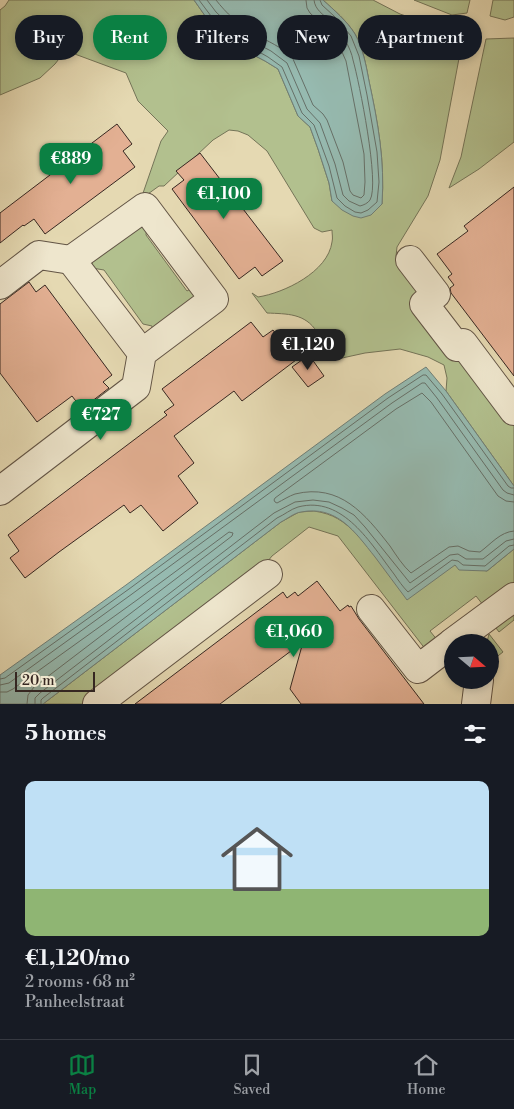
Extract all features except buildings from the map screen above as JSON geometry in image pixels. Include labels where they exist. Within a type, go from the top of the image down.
[{"type":"street","points":[[0,491],[136,387],[142,353],[214,299],[145,207],[71,260]]},
{"type":"street","points":[[0,284],[39,254],[71,260],[142,353]]},
{"type":"street","points":[[410,260],[436,294],[424,304],[457,347],[463,343],[514,411]]},
{"type":"street","points":[[97,704],[268,574]]},
{"type":"street","points":[[484,630],[514,597]]},
{"type":"street","points":[[371,609],[418,669],[444,650]]},
{"type":"street","points":[[476,704],[478,689]]},
{"type":"green space","points":[[9,0],[194,0],[204,15],[177,15],[177,60],[263,60],[278,69],[298,116],[310,127],[329,183],[332,201],[382,204],[382,157],[364,60],[459,60],[440,160],[428,196],[397,247],[396,256],[399,264],[514,419],[514,486],[446,391],[447,378],[444,365],[428,357],[400,349],[365,353],[333,360],[317,332],[307,321],[295,316],[267,313],[252,293],[258,297],[280,291],[314,272],[329,253],[332,240],[332,230],[322,232],[314,228],[267,151],[248,135],[229,130],[213,140],[164,186],[159,186],[141,199],[161,141],[168,131],[138,101],[126,73],[83,57],[83,15],[15,15],[15,60],[58,60],[40,78],[0,95],[0,10]]},
{"type":"green space","points":[[323,0],[373,0],[403,15],[358,15],[358,39],[348,25],[348,15],[339,15]]},
{"type":"green space","points":[[414,0],[470,0],[467,13],[452,15]]},
{"type":"green space","points":[[493,0],[514,0],[514,17],[505,20],[490,16]]},
{"type":"green space","points":[[514,38],[514,142],[479,169],[449,188],[461,157],[486,39]]},
{"type":"green space","points":[[137,224],[147,225],[146,235],[187,291],[192,288],[197,293],[196,304],[152,336],[152,326],[143,324],[104,270],[92,268],[92,258]]},
{"type":"green space","points":[[314,511],[338,519],[357,534],[455,564],[487,571],[514,549],[514,588],[487,610],[476,596],[430,631],[438,641],[426,650],[338,536],[309,527],[272,556],[255,577],[85,704],[43,704],[281,522],[299,512]]},
{"type":"green space","points":[[514,602],[514,620],[499,632],[490,620]]},
{"type":"green space","points":[[499,647],[503,652],[499,655]]},
{"type":"water","points":[[194,0],[323,0],[339,15],[277,15],[277,60],[348,60],[348,25],[358,39],[358,60],[365,60],[380,142],[383,188],[382,204],[371,215],[361,218],[353,216],[342,210],[332,201],[329,183],[310,127],[298,116],[278,69],[263,60],[267,60],[267,15],[204,15]]},
{"type":"water","points":[[426,367],[446,391],[514,486],[514,549],[487,571],[459,570],[455,565],[407,600],[368,548],[344,522],[325,513],[314,511],[298,513],[281,522],[43,704],[0,704],[0,675],[126,585],[385,394]]}]
